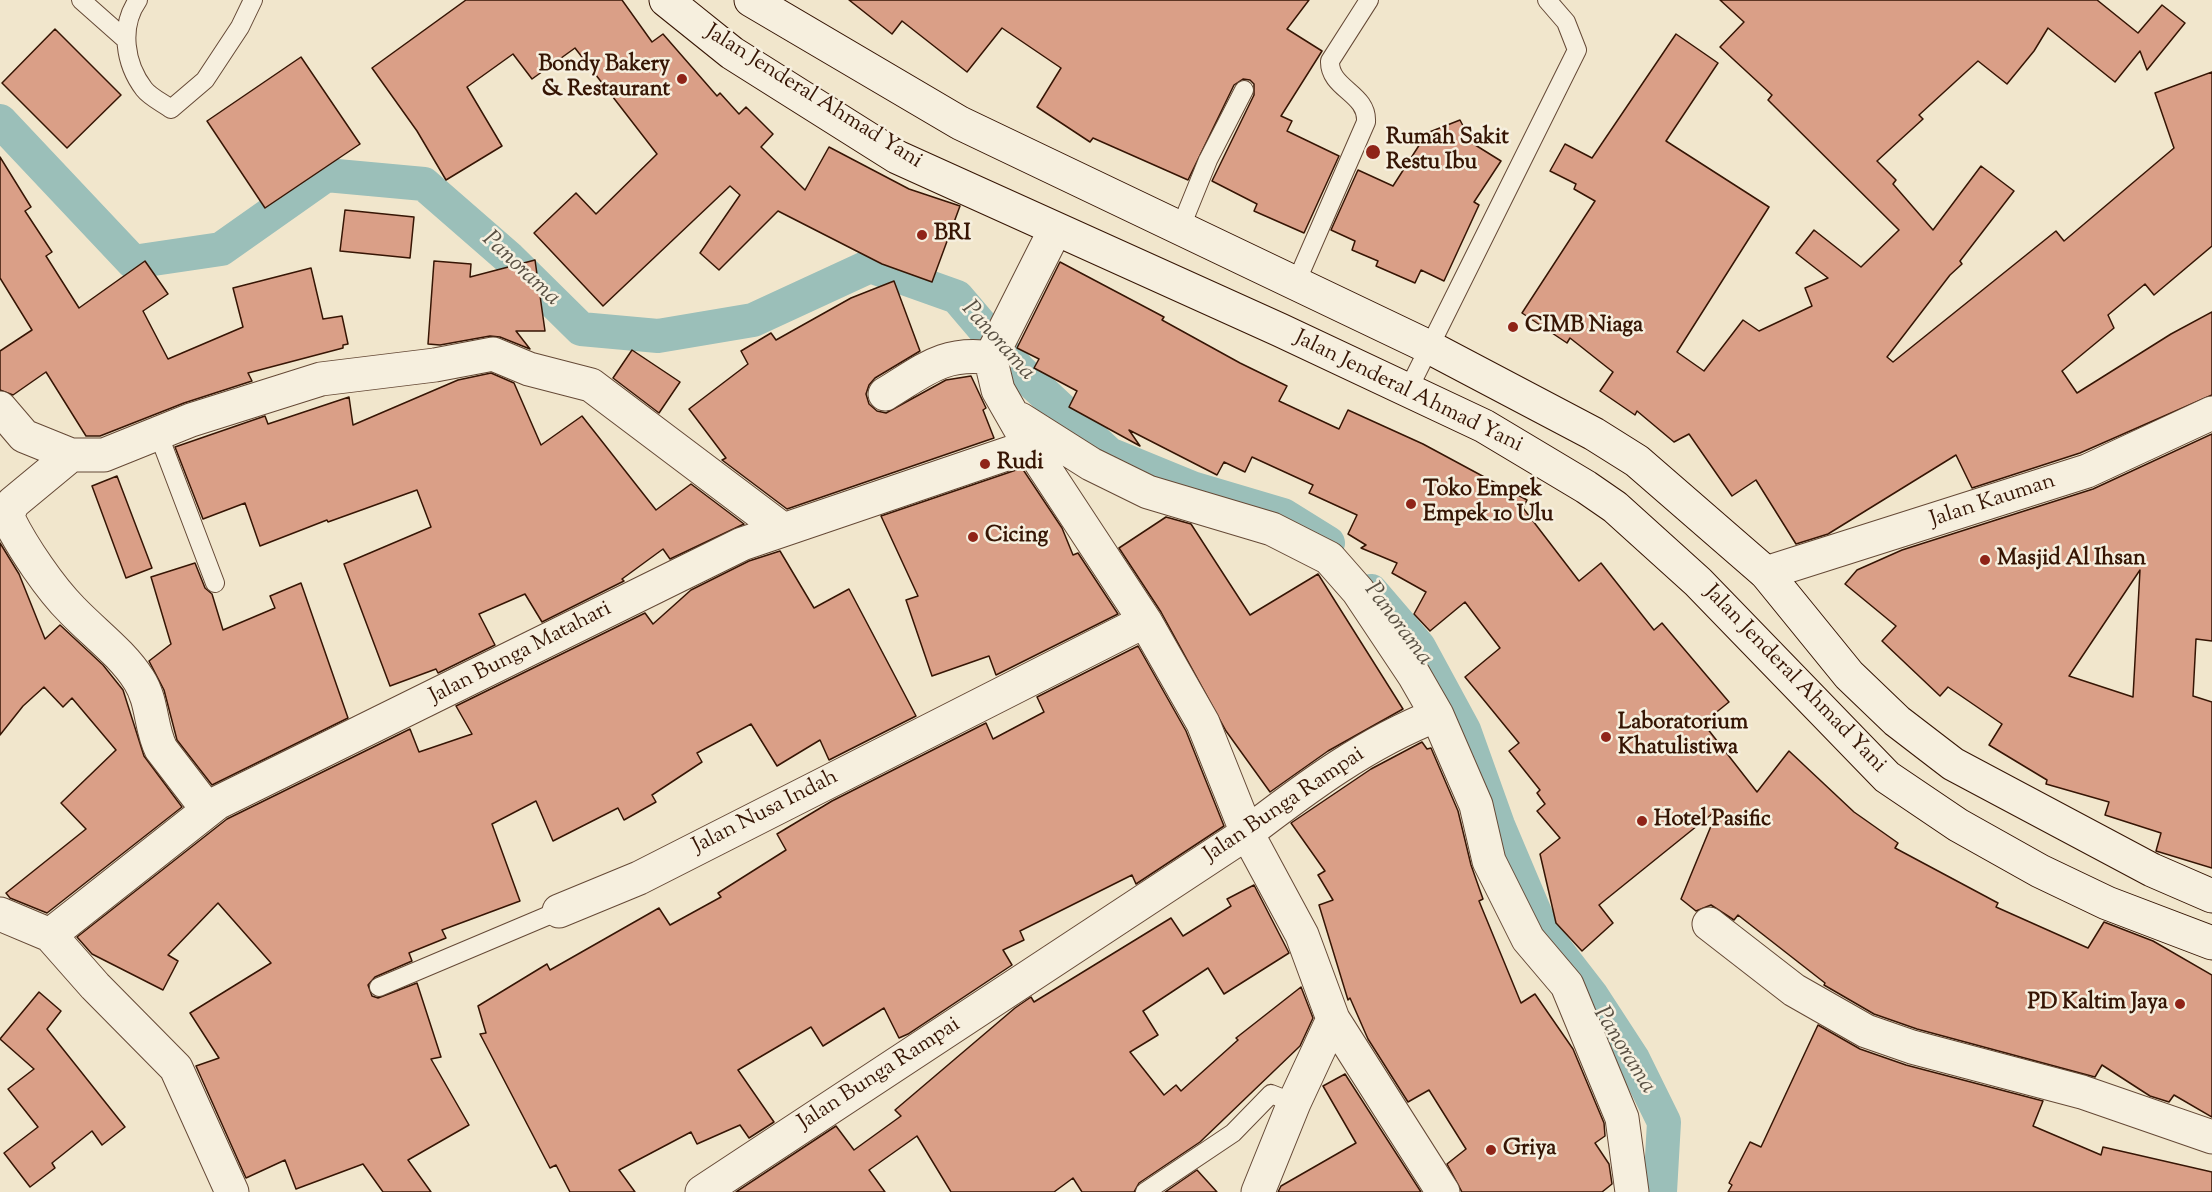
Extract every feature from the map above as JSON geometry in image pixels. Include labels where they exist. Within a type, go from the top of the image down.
[{"type":"street","name":"Jalan Jenderal Ahmad Yani","points":[[666,0],[732,53],[897,157],[1280,330],[1484,426],[1615,507],[1728,612],[1887,777],[1958,825],[2040,871],[2108,903],[2212,943]]},
{"type":"street","name":"Jalan Jenderal Ahmad Yani","points":[[751,0],[960,123],[1295,285],[1429,347],[1594,434],[1637,461],[1766,573],[1849,675],[1897,721],[1953,764],[2152,870],[2212,896]]},
{"type":"street","points":[[1055,230],[993,354],[998,390],[1030,446],[1145,621],[1203,723],[1248,833],[1302,935],[1333,1018],[1443,1192]]},
{"type":"street","points":[[0,408],[24,436],[71,455],[104,455],[191,420],[321,378],[435,365],[493,354],[529,369],[591,385],[782,529]]},
{"type":"street","points":[[885,394],[945,358],[993,354]]},
{"type":"street","name":"Jalan Kauman","points":[[1766,573],[2087,471],[2212,412]]},
{"type":"street","points":[[1012,413],[1091,464],[1148,492],[1272,529],[1329,558],[1358,591],[1414,675],[1437,715],[1476,805],[1489,861],[1528,939],[1566,985],[1622,1118],[1632,1192]]},
{"type":"street","name":"Jalan Bunga Matahari","points":[[50,936],[207,809],[742,544],[1030,446]]},
{"type":"street","points":[[71,455],[13,503],[9,512],[9,520],[61,597],[121,658],[139,681],[148,697],[156,740],[207,809]]},
{"type":"street","name":"Jalan Nusa Indah","points":[[559,911],[639,878],[1145,621]]},
{"type":"street","name":"Jalan Bunga Rampai","points":[[702,1192],[1248,833],[1320,777],[1407,727],[1437,715]]},
{"type":"street","points":[[0,914],[50,936],[95,986],[176,1068],[232,1192]]},
{"type":"street","points":[[1709,924],[1794,990],[1866,1031],[1912,1047],[2082,1092],[2212,1137]]},
{"type":"street","points":[[1258,1192],[1294,1103],[1333,1018]]},
{"type":"lane","points":[[81,0],[125,39]]},
{"type":"lane","points":[[138,0],[125,39],[127,58],[145,90],[171,109],[206,80],[240,27],[253,0]]},
{"type":"lane","points":[[1295,285],[1366,122],[1367,111],[1362,103],[1334,78],[1330,70],[1330,61],[1369,0]]},
{"type":"lane","points":[[1408,390],[1577,50],[1566,22],[1547,0]]},
{"type":"lane","points":[[1180,229],[1208,160],[1244,90]]},
{"type":"lane","points":[[158,433],[215,583]]},
{"type":"lane","name":"Jalan Nusa Indah","points":[[379,987],[559,911]]},
{"type":"lane","points":[[1145,1192],[1233,1133],[1271,1094],[1294,1103]]},
{"type":"building","points":[[466,0],[622,0],[652,42],[663,34],[717,96],[720,93],[739,114],[746,107],[773,134],[761,147],[805,190],[829,147],[909,189],[960,206],[932,282],[882,264],[778,211],[719,270],[700,253],[740,195],[730,186],[603,306],[534,233],[576,193],[596,214],[657,154],[575,48],[532,79],[513,54],[467,87],[502,146],[446,180],[417,131],[372,68]]},
{"type":"building","points":[[849,0],[1309,0],[1287,29],[1322,51],[1281,116],[1292,121],[1287,131],[1339,156],[1304,233],[1254,211],[1257,204],[1212,181],[1254,95],[1254,84],[1250,80],[1243,79],[1234,85],[1188,180],[1093,138],[1090,142],[1037,107],[1061,68],[1002,28],[967,72],[902,21],[892,34]]},
{"type":"building","points":[[1720,0],[2097,0],[2138,33],[2162,5],[2185,23],[2147,70],[2140,51],[2115,82],[2048,28],[2034,51],[2007,84],[1978,61],[1919,115],[1923,119],[1877,161],[1896,180],[1893,184],[1933,230],[1981,166],[2014,191],[1960,261],[1962,264],[1950,275],[1887,357],[1893,362],[2056,231],[2064,241],[2174,148],[2155,93],[2212,72],[2212,246],[2154,295],[2145,284],[2108,315],[2114,328],[2062,371],[2077,393],[2171,334],[2212,312],[2212,395],[2080,453],[1972,488],[1956,455],[1828,534],[1796,544],[1756,480],[1732,496],[1689,434],[1674,442],[1637,411],[1635,415],[1600,391],[1613,372],[1570,338],[1567,343],[1522,313],[1595,201],[1574,189],[1576,184],[1550,171],[1565,144],[1592,158],[1676,34],[1718,63],[1666,141],[1769,207],[1677,352],[1704,371],[1743,320],[1759,331],[1812,306],[1805,288],[1828,278],[1796,253],[1814,230],[1861,267],[1899,230],[1768,100],[1772,95],[1720,47],[1744,22]]},
{"type":"building","points":[[55,29],[121,95],[67,148],[2,83]]},
{"type":"building","points":[[301,57],[360,144],[265,208],[207,121]]},
{"type":"building","points":[[1460,120],[1472,143],[1501,161],[1474,202],[1479,205],[1444,281],[1421,270],[1415,283],[1376,266],[1378,261],[1352,250],[1355,241],[1331,230],[1358,170],[1393,186],[1427,133]]},
{"type":"building","points":[[0,157],[31,207],[25,211],[52,252],[46,256],[79,308],[145,261],[168,294],[143,311],[168,359],[243,327],[233,288],[311,268],[323,319],[342,316],[348,344],[343,345],[343,348],[248,373],[252,381],[184,403],[100,436],[86,436],[46,372],[13,395],[0,390],[0,351],[32,330],[0,278]]},
{"type":"building","points":[[345,210],[414,217],[410,258],[340,251]]},
{"type":"building","points":[[535,260],[545,331],[516,331],[530,349],[500,337],[490,336],[440,345],[428,344],[434,261],[471,264],[470,277]]},
{"type":"building","points":[[1060,262],[1164,317],[1162,320],[1240,363],[1287,386],[1279,401],[1339,429],[1348,410],[1423,444],[1527,500],[1523,508],[1579,581],[1601,563],[1654,630],[1662,623],[1729,702],[1703,723],[1757,792],[1789,751],[1854,812],[1898,843],[1895,848],[1998,903],[1996,907],[2088,948],[2104,922],[2153,941],[2212,975],[2212,1117],[2174,1095],[2169,1102],[2150,1096],[2102,1065],[2095,1077],[1917,1029],[1874,1014],[1824,985],[1825,983],[1738,915],[1734,920],[1711,905],[1696,911],[1681,899],[1718,809],[1599,905],[1613,923],[1582,951],[1556,923],[1540,854],[1560,838],[1537,811],[1545,804],[1537,793],[1540,790],[1509,751],[1519,743],[1465,677],[1500,648],[1465,602],[1430,631],[1414,614],[1426,592],[1392,573],[1397,563],[1361,548],[1366,545],[1348,534],[1357,515],[1309,493],[1313,485],[1252,457],[1245,472],[1224,462],[1217,475],[1129,430],[1140,446],[1069,407],[1077,391],[1034,368],[1039,359],[1017,348]]},
{"type":"building","points":[[894,281],[920,351],[875,378],[866,394],[869,404],[877,411],[886,413],[946,380],[971,376],[986,408],[983,410],[994,438],[787,509],[722,460],[726,458],[689,409],[748,364],[741,351],[771,333],[776,340],[851,298]]},
{"type":"building","points":[[632,350],[680,382],[659,413],[613,378]]},
{"type":"building","points":[[491,373],[514,383],[541,445],[582,416],[656,510],[691,484],[744,524],[670,559],[663,549],[622,579],[624,581],[542,622],[525,594],[479,614],[495,645],[438,673],[436,669],[390,686],[344,564],[431,527],[417,490],[328,522],[327,520],[260,546],[245,503],[203,519],[175,447],[265,416],[268,424],[349,397],[353,425],[458,380]]},
{"type":"building","points":[[2212,434],[2212,641],[2196,639],[2193,696],[2212,702],[2212,868],[2156,851],[2161,833],[2105,815],[2109,802],[2046,784],[2047,780],[1989,745],[2002,724],[1948,687],[1940,696],[1882,641],[1896,626],[1845,584],[1857,570],[1902,550],[2093,489]],"holes":[[[2140,570],[2133,697],[2069,676]]]},
{"type":"building","points":[[1022,468],[1062,528],[1073,555],[1078,553],[1118,614],[996,675],[989,656],[932,676],[906,600],[918,596],[881,516]]},
{"type":"building","points":[[117,476],[152,568],[126,578],[92,486]]},
{"type":"building","points":[[1166,517],[1191,524],[1250,615],[1318,574],[1403,709],[1328,751],[1270,792],[1226,731],[1161,612],[1119,548]]},
{"type":"building","points":[[0,543],[19,574],[45,639],[60,625],[103,665],[123,690],[144,756],[182,807],[47,913],[10,898],[6,893],[86,829],[61,803],[116,750],[72,698],[63,707],[44,687],[23,706],[0,735]]},
{"type":"building","points":[[780,551],[814,608],[849,589],[916,716],[829,760],[820,740],[777,766],[751,724],[697,753],[702,762],[652,795],[656,802],[624,820],[618,808],[553,841],[536,801],[492,824],[520,901],[442,930],[446,938],[409,953],[412,961],[375,977],[368,985],[372,996],[378,998],[417,983],[441,1057],[431,1059],[469,1125],[408,1160],[431,1192],[383,1192],[363,1164],[296,1189],[285,1160],[246,1178],[196,1066],[219,1058],[190,1013],[271,963],[218,903],[168,955],[178,961],[163,990],[92,954],[77,937],[227,819],[410,729],[419,752],[472,734],[456,706],[645,613],[653,624],[691,590],[749,561]]},
{"type":"building","points":[[195,563],[205,588],[212,594],[223,630],[275,608],[270,596],[301,583],[348,718],[212,785],[177,740],[164,690],[149,661],[171,644],[151,577]]},
{"type":"building","points":[[1138,646],[1186,731],[1224,826],[1136,884],[1132,875],[1020,931],[1024,940],[1003,950],[1012,965],[908,1034],[899,1038],[884,1008],[823,1046],[811,1027],[738,1070],[774,1122],[749,1138],[740,1125],[697,1144],[691,1132],[619,1170],[635,1192],[570,1192],[556,1165],[550,1168],[480,1034],[486,1033],[478,1006],[547,964],[550,970],[659,908],[670,925],[721,897],[718,893],[786,850],[777,834],[832,801],[986,723],[993,739],[1044,712],[1037,697]]},
{"type":"building","points":[[1422,742],[1427,749],[1431,748],[1458,811],[1471,865],[1483,899],[1479,901],[1521,1003],[1535,994],[1573,1049],[1604,1123],[1605,1136],[1595,1143],[1609,1164],[1612,1184],[1602,1192],[1462,1192],[1447,1164],[1466,1149],[1429,1090],[1408,1102],[1368,1039],[1350,998],[1348,1000],[1319,905],[1333,900],[1318,875],[1325,871],[1291,823],[1371,769]]},
{"type":"building","points":[[1254,885],[1289,953],[1224,994],[1208,968],[1143,1011],[1158,1035],[1130,1052],[1164,1095],[1176,1085],[1181,1091],[1238,1040],[1236,1038],[1301,987],[1313,1018],[1300,1046],[1200,1142],[1139,1183],[1134,1192],[1082,1192],[1073,1178],[1054,1192],[951,1192],[917,1136],[869,1170],[885,1192],[736,1192],[836,1126],[854,1150],[901,1116],[895,1110],[1031,997],[1034,1002],[1171,918],[1183,936],[1231,906],[1227,899]]},
{"type":"building","points":[[39,992],[61,1011],[47,1029],[125,1127],[102,1145],[92,1131],[52,1163],[55,1168],[30,1187],[4,1153],[38,1127],[8,1089],[34,1069],[0,1039]]},
{"type":"building","points":[[1818,1025],[1860,1049],[1906,1065],[2043,1101],[2033,1126],[2101,1155],[2103,1147],[2212,1172],[2212,1192],[1728,1192],[1732,1185],[1729,1183],[1750,1142],[1761,1147]]},
{"type":"building","points":[[1345,1074],[1421,1192],[1278,1192],[1281,1186],[1356,1143],[1323,1086]]},
{"type":"building","points":[[1197,1170],[1217,1192],[1165,1192]]},
{"type":"waterway","name":"Panorama","points":[[0,121],[133,262],[221,249],[326,175],[424,184],[509,258],[581,329],[658,336],[753,320],[870,266],[957,297],[1020,371],[1109,454],[1192,488],[1283,515],[1328,543]]},
{"type":"waterway","name":"Panorama","points":[[1371,591],[1419,647],[1464,730],[1498,825],[1544,934],[1592,996],[1633,1059],[1664,1122],[1660,1192]]},
{"type":"place","name":"Bondy Bakery & Restaurant","points":[[682,79]]},
{"type":"place","name":"Rumah Sakit Restu Ibu","points":[[1373,152]]},
{"type":"place","name":"BRI","points":[[922,235]]},
{"type":"place","name":"CIMB Niaga","points":[[1513,327]]},
{"type":"place","name":"Rudi","points":[[985,464]]},
{"type":"place","name":"Toko Empek Empek 10 Ulu","points":[[1411,504]]},
{"type":"place","name":"Cicing","points":[[973,537]]},
{"type":"place","name":"Masjid Al Ihsan","points":[[1985,560]]},
{"type":"place","name":"Laboratorium Khatulistiwa","points":[[1606,737]]},
{"type":"place","name":"Hotel Pasific","points":[[1642,821]]},
{"type":"place","name":"PD Kaltim Jaya","points":[[2180,1004]]},
{"type":"place","name":"Griya","points":[[1491,1150]]}]
